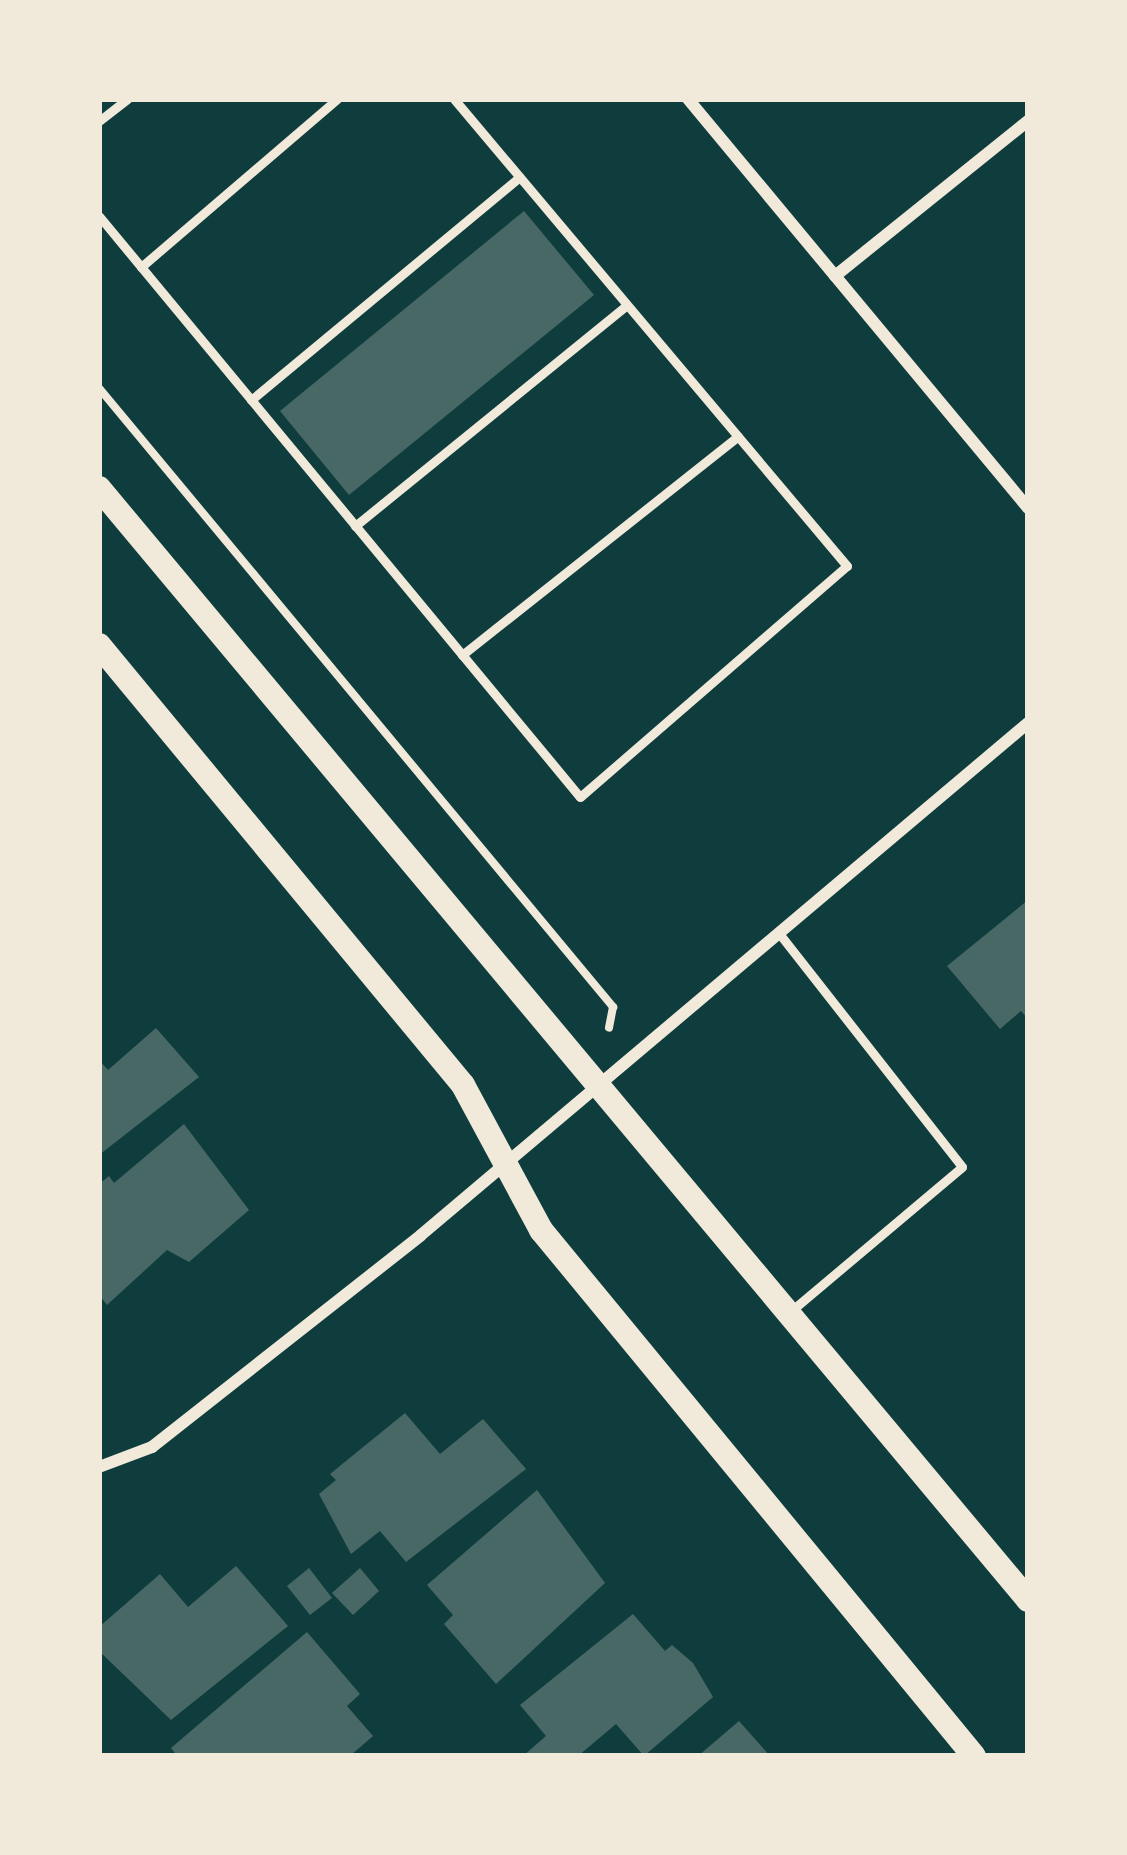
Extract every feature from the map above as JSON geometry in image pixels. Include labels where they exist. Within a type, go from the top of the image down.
[{"type":"main road","points":[[99,488],[1028,1600]]},
{"type":"main road","points":[[99,645],[463,1085],[541,1230],[974,1756]]},
{"type":"street","points":[[688,99],[1028,508]]},
{"type":"street","points":[[835,276],[1028,121]]},
{"type":"street","points":[[99,1467],[152,1447],[507,1162],[1028,723]]},
{"type":"lane","points":[[99,121],[127,99]]},
{"type":"lane","points":[[141,267],[337,99]]},
{"type":"lane","points":[[99,216],[580,797],[847,566],[454,99]]},
{"type":"lane","points":[[251,400],[520,177]]},
{"type":"lane","points":[[355,526],[627,305]]},
{"type":"lane","points":[[462,655],[738,436]]},
{"type":"lane","points":[[778,932],[962,1167],[788,1313]]},
{"type":"path","points":[[99,388],[614,1007],[598,1082]]},
{"type":"building","points":[[524,211],[594,295],[349,495],[280,411]]},
{"type":"building","points":[[1028,900],[1028,1019],[1021,1011],[1000,1029],[947,966]]},
{"type":"building","points":[[156,1028],[199,1077],[99,1155],[99,1060],[108,1070]]},
{"type":"building","points":[[184,1124],[249,1210],[189,1262],[167,1250],[107,1305],[99,1295],[99,1184],[109,1176],[114,1183]]},
{"type":"building","points":[[405,1413],[440,1454],[483,1419],[526,1469],[406,1562],[380,1531],[351,1554],[319,1494],[336,1480],[330,1474]]},
{"type":"building","points":[[537,1490],[605,1583],[496,1684],[444,1624],[453,1615],[427,1585]]},
{"type":"building","points":[[236,1566],[288,1626],[171,1720],[99,1651],[99,1627],[160,1574],[188,1607]]},
{"type":"building","points":[[309,1568],[332,1598],[310,1615],[287,1586]]},
{"type":"building","points":[[360,1568],[379,1591],[353,1615],[332,1593]]},
{"type":"building","points":[[633,1614],[665,1651],[672,1645],[693,1663],[713,1697],[644,1756],[616,1724],[578,1756],[523,1756],[546,1736],[520,1705]]},
{"type":"building","points":[[307,1632],[360,1694],[347,1706],[373,1736],[350,1756],[177,1756],[171,1748]]},
{"type":"building","points":[[739,1721],[770,1756],[698,1756]]}]
